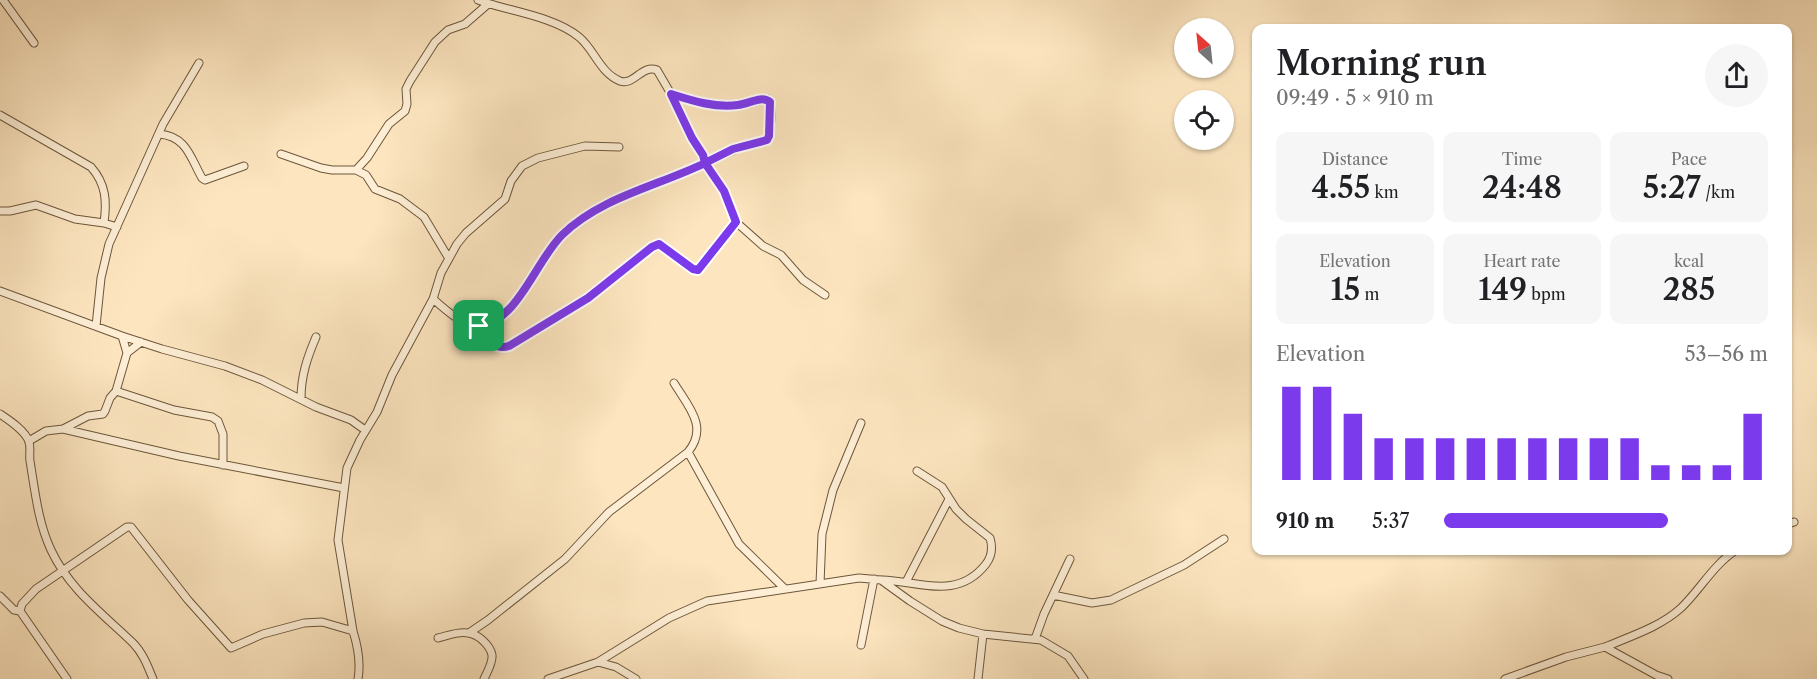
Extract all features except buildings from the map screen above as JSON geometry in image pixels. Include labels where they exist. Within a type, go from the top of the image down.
[{"type":"street","points":[[3,0],[34,43]]},
{"type":"street","points":[[478,0],[536,17],[569,31],[579,37],[606,72],[622,82],[627,82],[648,69],[657,70],[703,155],[705,163],[724,191],[736,222],[763,246],[781,255],[802,280],[825,295]]},
{"type":"street","points":[[356,170],[367,158],[389,124],[405,111],[406,89],[435,42],[448,30],[465,24],[488,4]]},
{"type":"street","points":[[96,326],[104,261],[117,227],[175,102],[199,63]]},
{"type":"street","points":[[433,299],[464,323],[479,326],[498,321],[515,303],[547,252],[563,234],[583,219],[630,194],[733,149],[767,140],[769,136],[770,102],[764,99],[740,105],[714,106],[671,94]]},
{"type":"street","points":[[0,115],[91,167],[100,177],[107,202],[104,223]]},
{"type":"street","points":[[160,134],[175,137],[181,142],[205,180],[244,166]]},
{"type":"street","points":[[358,679],[358,645],[353,631],[338,540],[347,468],[365,430],[373,420],[392,375],[433,299],[448,257],[466,233],[505,199],[515,173],[527,162],[585,146],[619,147]]},
{"type":"street","points":[[281,154],[332,170],[356,170],[369,179],[375,189],[400,199],[424,217],[448,257]]},
{"type":"street","points":[[0,211],[36,205],[75,219],[117,227]]},
{"type":"street","points":[[479,326],[495,346],[502,348],[509,346],[588,298],[652,247],[659,244],[693,269],[698,270],[736,222]]},
{"type":"street","points":[[0,291],[122,336],[235,369],[351,420],[365,430]]},
{"type":"street","points":[[63,429],[88,416],[103,414],[116,391],[127,353],[122,336]]},
{"type":"street","points":[[301,399],[301,382],[305,365],[316,337]]},
{"type":"street","points":[[127,353],[141,342]]},
{"type":"street","points":[[469,633],[565,559],[609,512],[688,453],[694,445],[697,421],[674,383]]},
{"type":"street","points":[[116,391],[174,410],[212,417],[218,421],[223,434],[224,465]]},
{"type":"street","points":[[0,414],[18,427],[29,441],[40,515],[52,552],[84,598],[133,644],[144,659],[153,679]]},
{"type":"street","points":[[820,584],[822,534],[833,490],[861,423]]},
{"type":"street","points":[[29,441],[46,431],[63,429],[224,465],[344,488]]},
{"type":"street","points":[[688,453],[739,544],[785,589]]},
{"type":"street","points":[[548,679],[597,662],[688,608],[707,600],[859,578],[944,588],[975,575],[990,559],[992,550],[990,538],[966,519],[942,487],[917,471]]},
{"type":"street","points":[[906,582],[949,499]]},
{"type":"street","points":[[20,611],[28,596],[127,527],[131,527],[188,600],[231,648],[263,634],[304,623],[322,622],[353,631]]},
{"type":"street","points":[[1053,596],[1092,603],[1111,600],[1184,565],[1224,539]]},
{"type":"street","points":[[1504,679],[1566,657],[1605,647],[1646,630],[1680,609],[1729,555]]},
{"type":"street","points":[[1035,639],[1070,559]]},
{"type":"street","points":[[877,580],[942,621],[959,628],[983,634],[1035,639],[1051,645],[1068,656],[1084,679]]},
{"type":"street","points":[[861,645],[877,580]]},
{"type":"street","points":[[0,596],[14,610],[20,611],[67,679]]},
{"type":"street","points":[[438,638],[460,632],[469,633],[487,644],[492,656],[484,679]]},
{"type":"street","points":[[978,679],[983,634]]},
{"type":"street","points":[[1605,647],[1656,675],[1668,679]]},
{"type":"street","points":[[597,662],[616,667],[636,679]]},
{"type":"route","points":[[479,326],[495,346],[502,348],[509,346],[588,298],[652,247],[659,244],[693,269],[698,270],[736,222],[724,191],[705,163],[743,145],[767,140],[771,108],[768,99],[740,105],[714,106],[671,94],[705,163],[630,194],[583,219],[563,234],[547,252],[505,315],[498,321],[479,326]]}]
